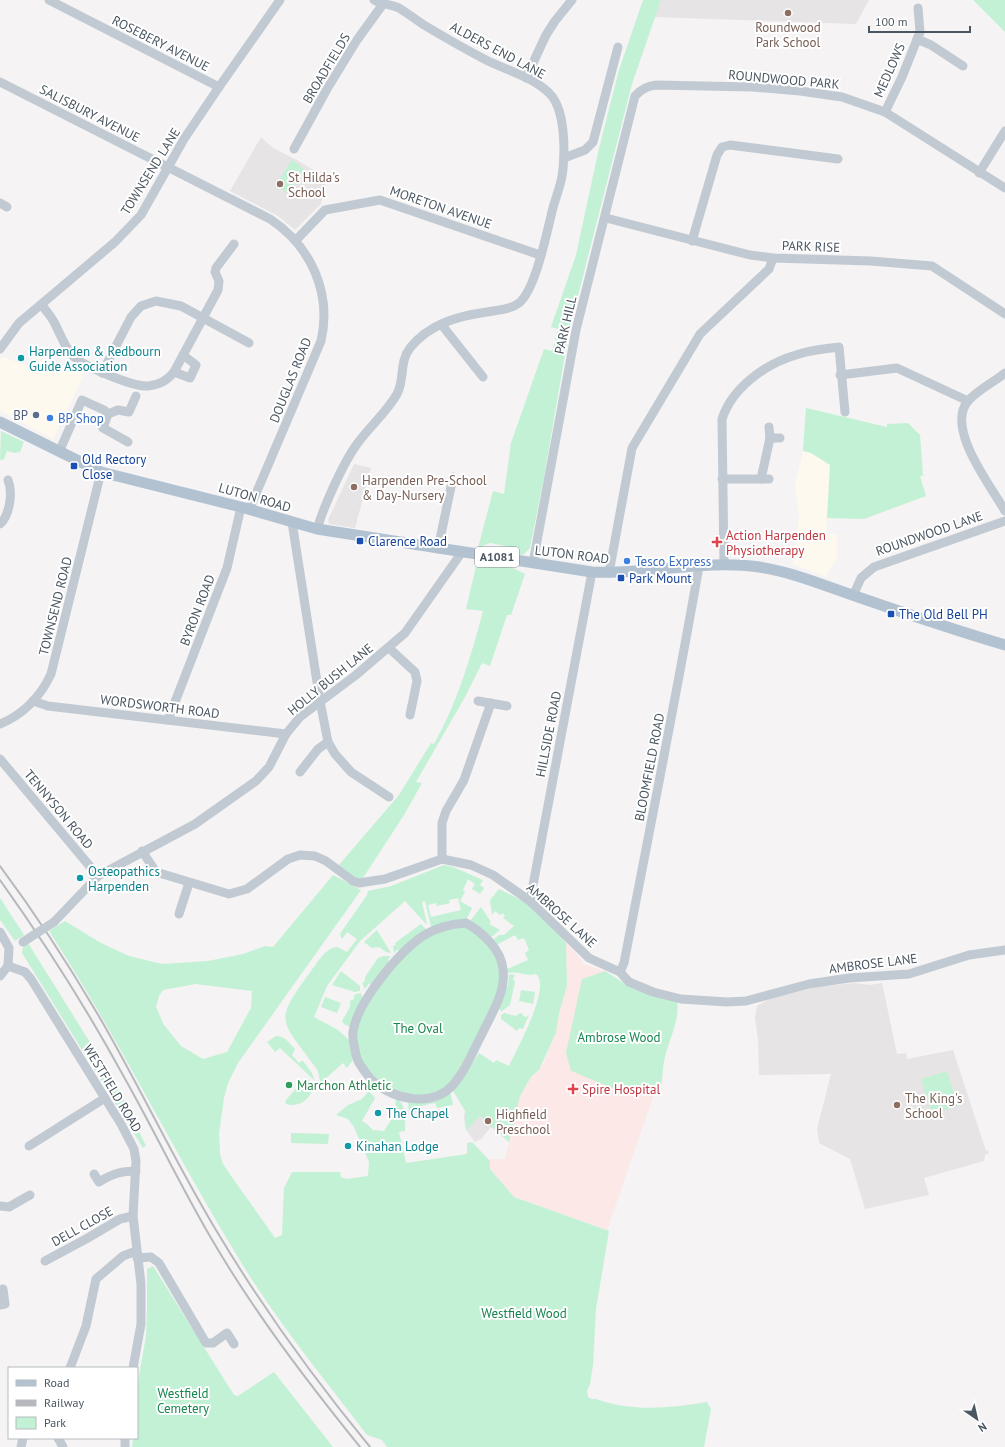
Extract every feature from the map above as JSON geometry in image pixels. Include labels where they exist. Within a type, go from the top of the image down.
[{"type":"main road","name":"LUTON ROAD","points":[[0,422],[101,472],[318,529],[592,572],[609,573],[724,564],[760,567],[796,576],[927,622],[1005,645]]},
{"type":"street","name":"ROSEBERY AVENUE","points":[[49,0],[219,87]]},
{"type":"street","name":"TOWNSEND LANE","points":[[0,349],[19,323],[103,253],[133,224],[146,206],[168,167],[219,87],[280,0]]},
{"type":"street","name":"ALDERS END LANE","points":[[318,529],[328,500],[352,451],[397,394],[402,380],[402,365],[409,349],[428,331],[441,324],[466,315],[505,309],[518,304],[529,289],[546,241],[563,171],[564,158],[562,127],[555,100],[548,92],[526,78],[487,60],[424,25],[396,7],[388,3],[374,0]]},
{"type":"street","points":[[526,78],[546,34],[571,0]]},
{"type":"street","name":"BROADFIELDS","points":[[294,149],[327,89],[357,40],[388,3]]},
{"type":"street","name":"MEDLOWS","points":[[885,112],[902,77],[917,39],[921,24],[918,8]]},
{"type":"street","name":"MEDLOWS","points":[[917,39],[930,45],[963,66]]},
{"type":"street","points":[[564,158],[585,150],[593,142],[618,46]]},
{"type":"street","name":"SALISBURY AVENUE","points":[[0,82],[168,167]]},
{"type":"street","name":"ROUNDWOOD PARK","points":[[635,96],[648,86],[656,85],[752,87],[800,91],[842,97],[885,112],[979,173],[1005,188]]},
{"type":"street","name":"PARK HILL","points":[[533,563],[576,330],[606,218],[635,96]]},
{"type":"street","points":[[979,173],[1005,131]]},
{"type":"street","points":[[692,241],[717,155],[722,147],[730,145],[838,159]]},
{"type":"street","name":"DOUGLAS ROAD","points":[[168,167],[270,219],[296,240],[312,263],[318,276],[323,304],[323,332],[317,353],[245,509]]},
{"type":"street","name":"MORETON AVENUE","points":[[296,240],[325,210],[380,200],[540,255]]},
{"type":"street","name":"PARK RISE","points":[[606,218],[750,255],[773,258],[871,261],[932,266],[1005,314]]},
{"type":"street","points":[[42,305],[54,321],[70,353],[80,362],[102,373],[147,386],[161,384],[174,372],[183,355],[219,285],[214,272],[234,244]]},
{"type":"street","points":[[609,573],[632,448],[700,334],[769,269],[773,258]]},
{"type":"street","points":[[102,373],[131,317],[141,306],[149,302],[162,301],[181,306],[249,343]]},
{"type":"street","points":[[441,324],[483,377]]},
{"type":"street","points":[[724,564],[722,419],[730,401],[761,371],[776,362],[796,355],[839,347],[840,375],[845,412]]},
{"type":"street","points":[[174,372],[190,378],[196,365],[183,355]]},
{"type":"street","points":[[840,375],[897,368],[968,401]]},
{"type":"street","points":[[1005,373],[968,401],[962,415],[962,430],[966,444],[1005,511]]},
{"type":"street","points":[[128,442],[103,428],[108,414],[118,410],[129,412],[136,396]]},
{"type":"street","points":[[59,452],[82,400],[104,410],[108,414]]},
{"type":"street","points":[[722,479],[765,479],[770,438],[769,428]]},
{"type":"street","points":[[770,438],[780,438]]},
{"type":"street","name":"TOWNSEND ROAD","points":[[0,724],[16,716],[32,701],[46,684],[55,660],[101,472]]},
{"type":"street","points":[[438,549],[453,477]]},
{"type":"street","points":[[0,524],[4,520],[11,497],[12,489],[8,480]]},
{"type":"street","name":"BYRON ROAD","points":[[168,720],[228,568],[245,509]]},
{"type":"street","name":"ROUNDWOOD LANE","points":[[853,596],[861,578],[874,567],[1005,521]]},
{"type":"street","points":[[292,522],[320,701],[328,742],[335,754],[351,772],[389,798]]},
{"type":"street","name":"HOLLY BUSH LANE","points":[[9,948],[23,942],[54,922],[98,876],[142,851],[195,824],[256,781],[269,767],[286,734],[300,717],[389,648],[411,625],[462,552]]},
{"type":"street","name":"BLOOMFIELD ROAD","points":[[620,972],[624,963],[661,772],[698,572],[697,565]]},
{"type":"street","name":"HILLSIDE ROAD","points":[[530,901],[592,572]]},
{"type":"street","points":[[389,648],[415,672],[417,676],[418,681],[410,714]]},
{"type":"street","name":"WORDSWORTH ROAD","points":[[32,701],[48,706],[286,734]]},
{"type":"street","points":[[478,701],[507,706]]},
{"type":"street","points":[[142,851],[156,872],[225,893],[239,892],[252,886],[288,859],[300,855],[315,856],[353,881],[370,882],[385,879],[442,859],[442,823],[446,811],[464,780],[491,704]]},
{"type":"street","points":[[300,772],[318,749],[328,742]]},
{"type":"street","name":"TENNYSON ROAD","points":[[0,759],[98,876]]},
{"type":"street","name":"AMBROSE LANE","points":[[442,859],[471,865],[493,875],[530,901],[560,928],[583,954],[620,972],[629,982],[653,992],[675,998],[727,1002],[746,1001],[809,984],[849,978],[909,974],[969,955],[1005,950]]},
{"type":"street","points":[[180,914],[189,882]]},
{"type":"street","points":[[466,923],[476,928],[493,946],[503,968],[502,984],[500,1000],[465,1066],[450,1088],[431,1098],[417,1099],[403,1097],[374,1082],[357,1062],[353,1032],[364,1005],[390,967],[424,936],[440,927],[466,923]]},
{"type":"street","points":[[0,932],[9,948],[8,966],[0,976]]},
{"type":"street","name":"WESTFIELD ROAD","points":[[8,966],[25,972],[31,979],[131,1142],[135,1155],[136,1171],[133,1216],[141,1284],[141,1324],[134,1367]]},
{"type":"street","points":[[29,1146],[105,1098]]},
{"type":"street","points":[[91,1188],[111,1175],[124,1171],[136,1171]]},
{"type":"street","points":[[94,1174],[99,1182]]},
{"type":"street","points":[[0,1206],[9,1208],[30,1194]]},
{"type":"street","name":"DELL CLOSE","points":[[45,1261],[93,1236],[120,1219],[133,1216]]},
{"type":"street","points":[[70,1367],[86,1326],[96,1279],[123,1256],[137,1255],[151,1257],[159,1262],[206,1343],[213,1344],[227,1333],[234,1344]]},
{"type":"street","points":[[0,1305],[5,1304],[3,1289]]},
{"type":"shaded area","name":"Roundwood Park School","points":[[661,0],[869,0],[856,24],[654,17]]},
{"type":"shaded area","name":"St Hilda's School","points":[[261,137],[273,148],[299,161],[327,179],[321,204],[295,230],[278,216],[230,191]]},
{"type":"shaded area","points":[[2,357],[30,366],[34,357],[85,373],[53,439],[0,411],[0,359]]},
{"type":"shaded area","points":[[803,451],[811,453],[830,464],[826,533],[837,535],[837,559],[827,573],[828,577],[793,564],[799,517],[795,485]]},
{"type":"shaded area","name":"Harpenden Pre-School & Day-Nursery","points":[[354,464],[371,468],[355,528],[329,524],[328,520]]},
{"type":"shaded area","name":"Spire Hospital","points":[[566,943],[580,958],[583,964],[605,971],[582,979],[571,1071],[629,1092],[649,1095],[654,1094],[607,1230],[514,1197],[489,1167],[490,1159],[505,1159],[520,1096],[531,1077],[536,1074],[543,1064],[556,1033],[559,1013],[567,986]]},
{"type":"shaded area","name":"The King's School","points":[[855,983],[870,985],[882,983],[897,1054],[906,1053],[907,1059],[953,1050],[986,1151],[988,1150],[989,1153],[985,1155],[984,1161],[924,1178],[929,1195],[865,1209],[850,1159],[819,1143],[817,1129],[831,1074],[759,1075],[758,1039],[755,1018],[757,1006],[769,999],[816,987]]},
{"type":"shaded area","points":[[470,1106],[509,1142],[491,1127],[481,1139],[475,1142],[466,1130],[464,1119],[464,1114]]},
{"type":"green space","points":[[643,0],[661,0],[632,84],[569,331],[544,477],[530,548],[523,555],[509,553],[510,547],[490,543],[478,548],[493,491],[504,494],[511,443],[544,349],[552,351],[558,329],[551,327],[576,255],[599,148],[619,70]]},
{"type":"green space","points":[[973,0],[1005,0],[1005,32]]},
{"type":"green space","points":[[292,160],[304,169],[289,194],[276,185]]},
{"type":"green space","points":[[806,408],[887,427],[887,424],[908,423],[920,435],[923,476],[920,476],[926,496],[864,519],[827,518],[830,465],[811,453],[803,451]]},
{"type":"green space","points":[[1,431],[24,442],[20,452],[15,453],[7,451],[4,459],[0,460]]},
{"type":"green space","points":[[477,562],[513,568],[525,574],[511,615],[507,615],[490,666],[482,663],[465,697],[416,782],[422,783],[404,815],[361,881],[338,866],[399,795],[431,743],[434,744],[450,712],[474,645],[483,611],[466,609]]},
{"type":"green space","points":[[444,865],[453,867],[483,880],[480,885],[484,888],[480,894],[472,889],[475,884],[468,879],[463,890],[465,892],[460,901],[472,908],[466,920],[433,928],[431,926],[425,901],[422,902],[427,925],[405,901],[360,941],[327,986],[314,1017],[338,1030],[351,1042],[353,1060],[347,1068],[343,1063],[325,1079],[328,1083],[322,1084],[317,1070],[289,1030],[286,1021],[286,1012],[290,1002],[299,988],[325,953],[332,948],[337,947],[347,952],[357,939],[347,932],[342,939],[340,934],[367,895],[368,891],[391,886]],"holes":[[[458,898],[461,910],[431,917],[428,905],[436,903],[437,906],[450,903],[449,900]]]},
{"type":"green space","name":"Westfield Wood","points":[[333,875],[361,890],[238,1063],[228,1083],[224,1098],[219,1133],[220,1154],[223,1164],[275,1238],[282,1235],[284,1188],[292,1172],[340,1172],[341,1177],[346,1179],[368,1176],[369,1162],[354,1127],[348,1119],[336,1115],[348,1105],[362,1099],[369,1091],[375,1098],[362,1121],[373,1130],[384,1131],[395,1114],[396,1097],[402,1104],[405,1112],[405,1131],[399,1132],[406,1163],[467,1154],[467,1143],[472,1142],[490,1161],[490,1169],[514,1197],[609,1231],[596,1309],[593,1365],[590,1384],[587,1391],[588,1397],[612,1404],[653,1408],[707,1402],[711,1409],[704,1447],[387,1447],[382,1440],[367,1435],[299,1346],[251,1278],[212,1214],[98,1010],[49,931],[65,921],[101,943],[129,956],[162,964],[208,961],[243,954],[265,946],[273,947]],"holes":[[[196,984],[252,991],[251,1008],[227,1052],[203,1059],[181,1046],[164,1025],[156,1007],[159,996],[163,990]]]},
{"type":"green space","points":[[499,889],[525,902],[547,921],[566,943],[567,986],[559,1013],[556,1033],[539,1070],[531,1077],[520,1096],[509,1142],[480,1116],[466,1130],[465,1111],[452,1089],[479,1053],[494,1063],[496,1060],[509,1066],[531,1019],[540,991],[540,981],[536,974],[529,975],[509,973],[505,970],[528,960],[525,953],[529,950],[524,938],[518,940],[515,935],[496,945],[492,941],[499,935],[504,935],[514,926],[503,918],[505,916],[503,913],[500,915],[495,911],[492,915],[490,900]]},
{"type":"green space","points":[[0,898],[24,935],[15,941],[0,920]]},
{"type":"green space","points":[[481,907],[491,922],[489,924],[500,930],[490,938],[470,921]]},
{"type":"green space","points":[[421,924],[428,931],[399,954],[398,949],[394,953],[393,946],[396,945],[395,943]]},
{"type":"green space","name":"The Oval","points":[[464,925],[482,936],[498,959],[500,985],[487,1020],[451,1082],[436,1095],[403,1095],[375,1079],[361,1060],[356,1041],[359,1020],[365,1006],[399,959],[432,934]]},
{"type":"green space","points":[[377,930],[391,953],[386,952],[379,947],[372,948],[364,942]]},
{"type":"green space","points":[[28,943],[116,1084],[146,1146],[143,1148],[22,953],[23,947]]},
{"type":"green space","points":[[383,956],[391,956],[388,959],[389,964],[372,987],[369,983],[365,989],[362,983],[365,981],[365,977],[378,958]]},
{"type":"green space","points":[[341,971],[360,986],[360,991],[355,992],[332,985]]},
{"type":"green space","name":"Ambrose Wood","points":[[605,971],[633,989],[677,1001],[677,1016],[664,1061],[662,1081],[659,1092],[637,1094],[626,1092],[614,1089],[571,1071],[566,1053],[582,979]]},
{"type":"green space","points":[[509,974],[515,975],[513,979],[515,982],[510,1005],[501,1012],[498,1006],[504,988],[508,986]]},
{"type":"green space","points":[[521,990],[535,992],[533,1004],[519,1001]]},
{"type":"green space","points":[[361,993],[363,1000],[352,1028],[344,1024],[342,1021],[350,1007],[350,1001],[354,999],[354,995]]},
{"type":"green space","points":[[325,997],[341,1003],[337,1013],[321,1007]]},
{"type":"green space","points":[[504,1013],[516,1016],[520,1013],[526,1017],[529,1015],[523,1029],[519,1028],[517,1031],[501,1019],[501,1015]]},
{"type":"green space","points":[[276,1036],[279,1036],[289,1042],[295,1049],[292,1055],[299,1063],[303,1061],[312,1073],[315,1081],[280,1048],[275,1052],[267,1042]]},
{"type":"green space","points":[[947,1071],[958,1106],[932,1114],[921,1079]]},
{"type":"green space","points":[[306,1077],[314,1085],[308,1098],[296,1105],[286,1104],[285,1101]]},
{"type":"green space","points":[[450,1091],[453,1105],[437,1108],[435,1103],[416,1107],[417,1112],[409,1114],[408,1102]]},
{"type":"green space","points":[[291,1133],[329,1134],[328,1144],[291,1143]]},
{"type":"green space","name":"Westfield Cemetery","points":[[153,1266],[234,1395],[238,1396],[274,1372],[333,1447],[132,1447],[133,1439],[138,1439],[138,1381],[146,1336],[147,1269]]},
{"type":"railway","points":[[0,866],[50,938],[97,1013],[187,1180],[236,1263],[291,1344],[370,1447]]},
{"type":"railway","points":[[0,880],[49,952],[95,1026],[211,1238],[245,1292],[281,1345],[360,1447]]},
{"type":"place","name":"Roundwood Park School","points":[[788,13]]},
{"type":"place","name":"St Hilda's School","points":[[280,184]]},
{"type":"place","name":"Harpenden & Redbourn Guide Association","points":[[21,358]]},
{"type":"place","name":"BP","points":[[36,415]]},
{"type":"place","name":"BP Shop","points":[[50,418]]},
{"type":"place","name":"Old Rectory Close","points":[[74,466]]},
{"type":"place","name":"Harpenden Pre-School & Day-Nursery","points":[[354,487]]},
{"type":"place","name":"Clarence Road","points":[[360,541]]},
{"type":"place","name":"Action Harpenden Physiotherapy","points":[[717,542]]},
{"type":"place","name":"Tesco Express","points":[[627,561]]},
{"type":"place","name":"Park Mount","points":[[621,578]]},
{"type":"place","name":"The Old Bell PH","points":[[891,614]]},
{"type":"place","name":"Osteopathics Harpenden","points":[[80,878]]},
{"type":"place","name":"Marchon Athletic","points":[[289,1085]]},
{"type":"place","name":"Spire Hospital","points":[[573,1089]]},
{"type":"place","name":"The King's School","points":[[897,1105]]},
{"type":"place","name":"The Chapel","points":[[378,1113]]},
{"type":"place","name":"Highfield Preschool","points":[[488,1121]]},
{"type":"place","name":"Kinahan Lodge","points":[[348,1146]]}]
